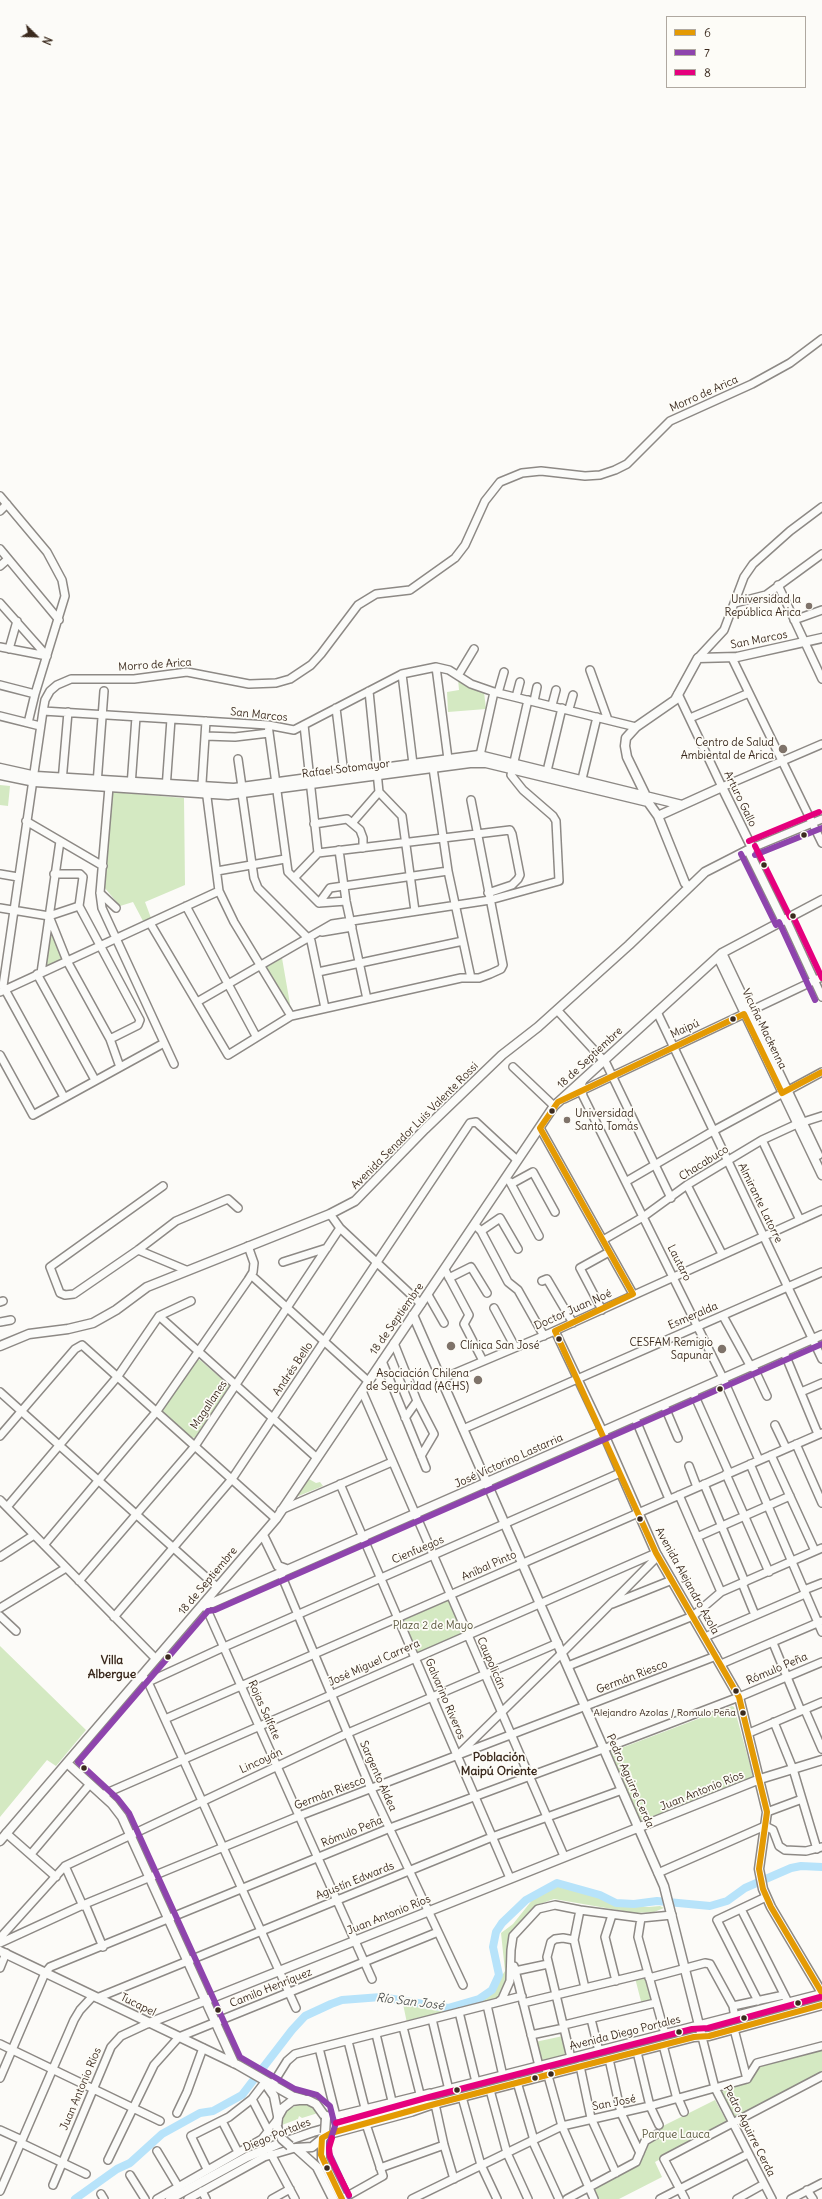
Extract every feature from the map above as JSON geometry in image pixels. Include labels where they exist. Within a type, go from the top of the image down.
[{"type":"main road","name":"San Marcos","points":[[698,658],[732,658],[822,638]]},
{"type":"main road","points":[[641,796],[627,757],[625,742],[626,738],[636,728],[672,702],[698,658]]},
{"type":"main road","name":"Rafael Sotomayor","points":[[0,775],[166,788],[242,790],[378,772],[413,764],[448,759],[479,759],[682,805]]},
{"type":"main road","name":"Rafael Sotomayor","points":[[310,781],[344,774],[433,768],[479,759]]},
{"type":"main road","name":"Rafael Sotomayor","points":[[513,766],[547,771],[582,779],[641,796],[651,804],[658,816]]},
{"type":"main road","name":"Rafael Sotomayor","points":[[0,768],[32,778]]},
{"type":"main road","name":"Rafael Sotomayor","points":[[97,783],[109,787],[131,785]]},
{"type":"main road","points":[[689,887],[685,883],[658,816],[722,787]]},
{"type":"main road","name":"Arturo Gallo","points":[[722,787],[784,920]]},
{"type":"main road","name":"Avenida Senador Luis Valente Rossi","points":[[0,1346],[22,1336],[68,1329],[93,1322],[112,1312],[147,1287],[349,1205],[365,1192],[424,1129],[502,1055],[557,1010],[629,945],[689,887],[713,866],[750,849]]},
{"type":"main road","name":"18 de Septiembre","points":[[2,1837],[67,1763],[145,1679],[156,1659],[276,1518],[413,1315],[445,1270],[478,1228],[517,1160],[556,1104],[720,955],[822,900]]},
{"type":"main road","name":"Vicuña Mackenna","points":[[720,955],[800,1123],[822,1175]]},
{"type":"main road","name":"Vicuña Mackenna","points":[[800,1123],[822,1163]]},
{"type":"main road","name":"Pedro Aguirre Cerda","points":[[413,1315],[586,1706],[665,1889],[702,2036]]},
{"type":"main road","points":[[404,1328],[414,1330],[422,1337]]},
{"type":"main road","name":"José Victorino Lastarria","points":[[204,1603],[212,1603],[283,1570],[415,1514],[822,1335]]},
{"type":"main road","name":"Avenida Alejandro Azola","points":[[603,1432],[657,1554],[739,1697],[767,1812],[759,1869],[763,1889],[766,1897],[822,1994]]},
{"type":"main road","name":"Sargento Aldea","points":[[263,1535],[278,1566],[283,1570]]},
{"type":"main road","name":"Juan Antonio Ríos","points":[[149,2023],[760,1779],[822,1760]]},
{"type":"main road","points":[[67,1763],[117,1810],[234,2063]]},
{"type":"main road","name":"Tucapel","points":[[3,1952],[234,2063],[292,2096],[303,2099]]},
{"type":"main road","name":"Avenida Diego Portales","points":[[434,2093],[699,2025],[735,2018],[822,1994]]},
{"type":"main road","name":"Avenida Diego Portales","points":[[435,2104],[662,2045],[734,2029],[822,2005]]},
{"type":"main road","name":"Tucapel","points":[[266,2082],[276,2101],[278,2121]]},
{"type":"main road","name":"Diego Portales","points":[[172,2199],[247,2157],[278,2144],[434,2093]]},
{"type":"main road","points":[[303,2099],[316,2104],[326,2117],[321,2147],[322,2158],[335,2197],[317,2167],[282,2139],[278,2121],[281,2111],[289,2103],[303,2099]]},
{"type":"main road","name":"Diego Portales","points":[[394,2105],[435,2104]]},
{"type":"main road","points":[[294,2148],[310,2148],[324,2136]]},
{"type":"street","name":"Morro de Arica","points":[[2,991],[3,968],[8,951],[42,711],[45,700],[50,691],[57,685],[71,679],[134,679],[188,672],[249,684],[270,684],[290,679],[310,665],[321,654],[358,605],[376,594],[410,590],[455,558],[465,545],[485,501],[500,482],[522,473],[541,471],[585,476],[600,475],[615,470],[627,464],[670,421],[752,384],[790,363],[822,339]]},
{"type":"street","points":[[0,496],[47,552],[62,580],[65,596],[59,620],[35,694],[28,723]]},
{"type":"street","points":[[0,511],[7,504]]},
{"type":"street","points":[[698,658],[724,630],[742,583],[753,564],[795,527],[822,507]]},
{"type":"street","points":[[0,549],[59,620]]},
{"type":"street","points":[[734,603],[766,595],[822,554]]},
{"type":"street","points":[[0,566],[8,559]]},
{"type":"street","points":[[742,583],[743,589],[751,598]]},
{"type":"street","points":[[778,585],[822,679]]},
{"type":"street","points":[[0,602],[47,656]]},
{"type":"street","points":[[794,620],[822,610]]},
{"type":"street","points":[[9,649],[17,621]]},
{"type":"street","points":[[0,647],[47,656]]},
{"type":"street","points":[[459,674],[474,649]]},
{"type":"street","points":[[732,658],[822,843]]},
{"type":"street","name":"San Marcos","points":[[42,711],[268,725],[294,730],[402,674],[436,667],[459,674],[471,684],[496,693],[552,705],[636,728]]},
{"type":"street","points":[[436,667],[448,759]]},
{"type":"street","points":[[590,670],[608,720]]},
{"type":"street","points":[[479,759],[496,693],[504,672]]},
{"type":"street","points":[[402,674],[413,764]]},
{"type":"street","points":[[516,697],[520,682]]},
{"type":"street","points":[[0,685],[35,694]]},
{"type":"street","points":[[197,1002],[316,934],[351,924],[415,911],[456,906],[489,896],[559,881],[556,821],[520,786],[512,776],[513,766],[531,701],[538,687]]},
{"type":"street","points":[[552,705],[556,690]]},
{"type":"street","points":[[97,783],[104,691]]},
{"type":"street","points":[[369,691],[379,792],[402,814],[415,911]]},
{"type":"street","points":[[690,718],[749,693]]},
{"type":"street","name":"Arturo Gallo","points":[[678,694],[722,787]]},
{"type":"street","points":[[547,771],[565,709],[573,695]]},
{"type":"street","points":[[336,708],[344,774]]},
{"type":"street","points":[[62,781],[68,712]]},
{"type":"street","points":[[0,716],[40,726]]},
{"type":"street","points":[[131,785],[136,717]]},
{"type":"street","points":[[582,779],[597,717]]},
{"type":"street","points":[[166,788],[171,719]]},
{"type":"street","points":[[206,721],[204,790],[219,891],[227,909],[291,1016]]},
{"type":"street","points":[[268,725],[285,859],[288,872],[319,903],[346,901]]},
{"type":"street","points":[[304,725],[318,853]]},
{"type":"street","name":"San Marcos","points":[[205,736],[235,737],[270,734]]},
{"type":"street","points":[[722,787],[822,744]]},
{"type":"street","points":[[238,759],[254,878],[258,888],[308,938],[313,945],[325,1008]]},
{"type":"street","points":[[433,768],[442,838],[471,978]]},
{"type":"street","points":[[109,787],[100,894],[102,908],[174,1064]]},
{"type":"street","points":[[352,823],[379,792]]},
{"type":"street","points":[[150,923],[228,1055],[256,1036],[291,1016],[367,999],[471,978],[483,977],[503,967],[471,800]]},
{"type":"street","points":[[314,824],[347,819],[361,834],[363,848]]},
{"type":"street","points":[[750,849],[822,819]]},
{"type":"street","points":[[26,821],[103,866]]},
{"type":"street","points":[[294,878],[318,853],[510,830],[520,875],[512,885],[489,896]]},
{"type":"street","points":[[60,841],[39,974],[96,1080]]},
{"type":"street","points":[[340,850],[346,901],[367,999]]},
{"type":"street","points":[[217,870],[285,859]]},
{"type":"street","points":[[319,903],[330,888],[344,888],[448,871]]},
{"type":"street","points":[[0,874],[18,877]]},
{"type":"street","points":[[54,874],[82,875],[79,906],[102,946],[140,1023],[110,1039]]},
{"type":"street","points":[[64,1097],[2,991],[219,891]]},
{"type":"street","points":[[100,894],[116,908]]},
{"type":"street","points":[[0,908],[49,916],[79,906]]},
{"type":"street","points":[[186,906],[256,1036]]},
{"type":"street","points":[[49,916],[68,961],[110,1039],[120,1067]]},
{"type":"street","name":"Arturo Gallo","points":[[784,920],[822,998]]},
{"type":"street","points":[[318,972],[463,941]]},
{"type":"street","points":[[0,950],[8,951]]},
{"type":"street","name":"Maipú","points":[[556,1104],[822,977]]},
{"type":"street","points":[[557,1010],[603,1060],[671,1198]]},
{"type":"street","name":"Almirante Latorre","points":[[657,1012],[822,1359]]},
{"type":"street","points":[[0,1055],[33,1115],[164,1043]]},
{"type":"street","points":[[513,1067],[556,1104]]},
{"type":"street","points":[[627,1181],[713,1131],[822,1072]]},
{"type":"street","points":[[581,1091],[581,1084],[584,1078]]},
{"type":"street","name":"Lautaro","points":[[581,1091],[724,1378],[759,1460]]},
{"type":"street","name":"Chacabuco","points":[[603,1240],[643,1217],[687,1185],[762,1140],[800,1123],[822,1116]]},
{"type":"street","name":"Andrés Bello","points":[[114,1617],[232,1479],[469,1124],[473,1122],[517,1160]]},
{"type":"street","points":[[540,1128],[633,1294]]},
{"type":"street","points":[[762,1140],[800,1220]]},
{"type":"street","points":[[511,1184],[533,1172],[555,1212]]},
{"type":"street","points":[[507,1177],[539,1236]]},
{"type":"street","points":[[687,1185],[722,1254]]},
{"type":"street","points":[[162,1186],[50,1267],[60,1293],[65,1295],[74,1294],[138,1250],[176,1221],[228,1199],[238,1208]]},
{"type":"street","name":"Doctor Juan Noé","points":[[441,1379],[544,1336],[602,1310],[633,1294],[822,1210]]},
{"type":"street","points":[[330,1214],[340,1228],[421,1304]]},
{"type":"street","points":[[518,1249],[500,1218],[478,1228],[508,1282],[518,1290],[544,1336]]},
{"type":"street","name":"Magallanes","points":[[79,1581],[195,1446],[340,1228]]},
{"type":"street","points":[[44,1545],[157,1411],[251,1275],[254,1263],[248,1246]]},
{"type":"street","points":[[283,1262],[327,1248]]},
{"type":"street","points":[[138,1250],[186,1270]]},
{"type":"street","points":[[602,1310],[580,1268],[609,1252]]},
{"type":"street","points":[[449,1278],[470,1267],[487,1293]]},
{"type":"street","points":[[445,1270],[470,1315],[464,1324],[483,1361]]},
{"type":"street","name":"Esmeralda","points":[[463,1429],[822,1272]]},
{"type":"street","points":[[251,1275],[368,1382]]},
{"type":"street","points":[[542,1281],[547,1279],[573,1323]]},
{"type":"street","points":[[428,1294],[444,1323]]},
{"type":"street","points":[[156,1659],[3,1505],[60,1446],[118,1376],[159,1316],[191,1301]]},
{"type":"street","points":[[494,1308],[515,1347]]},
{"type":"street","points":[[159,1316],[317,1458]]},
{"type":"street","points":[[723,1316],[752,1366],[767,1396]]},
{"type":"street","points":[[0,1322],[11,1320]]},
{"type":"street","name":"Avenida Alejandro Azola","points":[[555,1331],[603,1432]]},
{"type":"street","points":[[394,1343],[418,1401],[434,1434],[421,1456]]},
{"type":"street","points":[[0,1436],[75,1348],[82,1345],[276,1518]]},
{"type":"street","points":[[784,1352],[820,1434]]},
{"type":"street","points":[[382,1361],[426,1468]]},
{"type":"street","points":[[801,1392],[822,1383]]},
{"type":"street","name":"Caupolicán","points":[[362,1391],[528,1777],[564,1856]]},
{"type":"street","points":[[0,1392],[217,1588]]},
{"type":"street","points":[[693,1392],[744,1516],[769,1572]]},
{"type":"street","points":[[355,1401],[371,1411]]},
{"type":"street","points":[[405,1418],[418,1401]]},
{"type":"street","points":[[664,1405],[678,1438]]},
{"type":"street","points":[[635,1418],[669,1499]]},
{"type":"street","points":[[775,1425],[786,1448]]},
{"type":"street","name":"Aníbal Pinto","points":[[165,1719],[820,1434]]},
{"type":"street","points":[[796,1444],[822,1503]]},
{"type":"street","points":[[568,1666],[693,1616],[721,1592],[818,1550],[771,1455]]},
{"type":"street","points":[[282,1510],[392,1462]]},
{"type":"street","points":[[750,1464],[805,1592],[820,1622],[822,1632]]},
{"type":"street","points":[[689,1466],[722,1526],[755,1615]]},
{"type":"street","name":"Cienfuegos","points":[[145,1679],[224,1647],[620,1473]]},
{"type":"street","name":"Galvarino Riveros","points":[[340,1484],[510,1878]]},
{"type":"street","points":[[679,1495],[721,1592]]},
{"type":"street","points":[[698,1537],[790,1496]]},
{"type":"street","points":[[0,1557],[34,1535]]},
{"type":"street","points":[[457,1756],[562,1653],[657,1554]]},
{"type":"street","name":"José Miguel Carrera","points":[[102,1795],[467,1634],[657,1554]]},
{"type":"street","points":[[0,1608],[66,1568]]},
{"type":"street","name":"Sargento Aldea","points":[[283,1570],[314,1654],[371,1789],[463,1985]]},
{"type":"street","points":[[608,1606],[672,1580]]},
{"type":"street","points":[[705,1637],[822,1583]]},
{"type":"street","name":"Rojas Salfate","points":[[204,1603],[372,1979]]},
{"type":"street","points":[[0,1616],[16,1632]]},
{"type":"street","points":[[721,1664],[820,1622]]},
{"type":"street","points":[[773,1642],[786,1677],[822,1749]]},
{"type":"street","name":"Lincoyán","points":[[0,1938],[66,1866],[348,1733],[558,1643]]},
{"type":"street","name":"Germán Riesco","points":[[0,1943],[84,1905],[299,1816],[511,1736],[716,1656]]},
{"type":"street","name":"Rómulo Peña","points":[[45,1973],[50,1967],[103,1947],[390,1828],[604,1749],[739,1697],[822,1662]]},
{"type":"street","points":[[145,1679],[203,1801],[296,2008]]},
{"type":"street","points":[[749,1733],[822,1702]]},
{"type":"street","points":[[658,1873],[765,1826],[773,1830],[777,1843],[782,1848],[806,1851],[820,1848],[793,1769],[774,1722]]},
{"type":"street","points":[[31,1854],[90,1784]]},
{"type":"street","name":"Agustín Edwards","points":[[0,2191],[76,2016],[95,1997],[492,1837],[622,1790]]},
{"type":"street","points":[[767,1812],[802,1799]]},
{"type":"street","points":[[2,1837],[31,1854],[56,1877]]},
{"type":"street","points":[[66,1866],[103,1947]]},
{"type":"street","points":[[758,2001],[717,1920],[766,1897]]},
{"type":"street","points":[[207,2170],[191,2136],[222,2121],[252,2099],[291,2056],[502,2000],[510,1981],[513,1936],[538,1909],[555,1905],[612,1915],[641,1918],[672,1912]]},
{"type":"street","points":[[741,1909],[789,2004]]},
{"type":"street","points":[[580,1910],[574,1940],[585,1988]]},
{"type":"street","points":[[612,1915],[605,1937],[616,1981]]},
{"type":"street","points":[[641,1918],[638,1938],[655,2003],[665,2034]]},
{"type":"street","name":"Camilo Henríquez","points":[[108,2160],[157,2060],[180,2037],[438,1932]]},
{"type":"street","points":[[571,2058],[548,1964],[548,1951],[551,1942],[558,1938],[574,1940]]},
{"type":"street","points":[[0,1968],[3,1952]]},
{"type":"street","points":[[511,1959],[531,2035],[542,2066],[547,2075],[562,2126],[594,2199]]},
{"type":"street","points":[[497,2002],[556,1995],[616,1981],[708,1963],[710,1964],[733,2006],[735,2018]]},
{"type":"street","points":[[515,1971],[548,1964]]},
{"type":"street","points":[[0,2078],[45,1973]]},
{"type":"street","points":[[733,2006],[784,1995]]},
{"type":"street","points":[[531,2035],[655,2003]]},
{"type":"street","points":[[487,2005],[503,2076]]},
{"type":"street","points":[[459,2012],[476,2082]]},
{"type":"street","points":[[432,2019],[449,2090]]},
{"type":"street","points":[[591,2019],[599,2051]]},
{"type":"street","name":"Juan Antonio Ríos","points":[[53,2185],[113,2044],[121,2036],[149,2023]]},
{"type":"street","points":[[403,2027],[420,2094]]},
{"type":"street","points":[[734,2029],[747,2079]]},
{"type":"street","points":[[376,2034],[394,2105]]},
{"type":"street","name":"Pedro Aguirre Cerda","points":[[702,2036],[715,2088],[772,2199]]},
{"type":"street","points":[[348,2041],[365,2108]]},
{"type":"street","points":[[0,2044],[160,2121]]},
{"type":"street","points":[[662,2045],[678,2099],[684,2112]]},
{"type":"street","points":[[747,2079],[757,2063],[822,2046]]},
{"type":"street","points":[[177,2113],[187,2092],[203,2048]]},
{"type":"street","points":[[319,2048],[336,2116]]},
{"type":"street","points":[[637,2052],[650,2106],[659,2125]]},
{"type":"street","points":[[609,2059],[621,2113],[640,2153]]},
{"type":"street","points":[[580,2066],[591,2118],[616,2173]]},
{"type":"street","points":[[685,2199],[664,2159],[822,2076]]},
{"type":"street","name":"San José","points":[[412,2199],[562,2126],[591,2118],[621,2113],[678,2099],[747,2079]]},
{"type":"street","points":[[517,2082],[533,2140],[559,2199]]},
{"type":"street","points":[[490,2090],[507,2153],[528,2199]]},
{"type":"street","name":"Diego Portales","points":[[326,2117],[336,2116],[365,2108],[394,2105],[420,2094],[434,2093]]},
{"type":"street","points":[[462,2097],[482,2165],[497,2199]]},
{"type":"street","points":[[252,2099],[269,2132]]},
{"type":"street","points":[[435,2104],[444,2144],[454,2178]]},
{"type":"street","name":"Diego Portales","points":[[324,2136],[412,2112],[435,2104]]},
{"type":"street","points":[[222,2121],[238,2152]]},
{"type":"street","name":"Diego Portales","points":[[157,2199],[262,2139],[278,2121]]},
{"type":"street","points":[[335,2197],[383,2176],[366,2124]]},
{"type":"street","points":[[0,2130],[86,2174]]},
{"type":"street","points":[[567,2199],[637,2161],[645,2141],[657,2134]]},
{"type":"street","points":[[380,2168],[444,2144]]},
{"type":"street","name":"Diego Portales","points":[[188,2199],[271,2154],[294,2148]]},
{"type":"street","points":[[157,2151],[178,2186]]},
{"type":"street","points":[[271,2154],[295,2199]]},
{"type":"street","points":[[660,2199],[748,2154]]},
{"type":"street","points":[[130,2175],[145,2199]]},
{"type":"street","points":[[791,2199],[822,2183]]},
{"type":"street","points":[[737,2199],[764,2184]]},
{"type":"street","points":[[272,2199],[290,2190]]},
{"type":"street","points":[[807,2190],[812,2199]]},
{"type":"street","points":[[202,2191],[206,2199]]},
{"type":"green space","points":[[458,679],[484,692],[486,709],[448,712],[447,692],[459,690]]},
{"type":"green space","points":[[0,785],[10,786],[8,806],[0,805]]},
{"type":"green space","points":[[111,792],[184,798],[185,885],[145,902],[151,918],[143,921],[133,902],[120,906],[104,887]]},
{"type":"green space","points":[[50,924],[65,960],[43,970]]},
{"type":"green space","points":[[282,958],[291,1010],[266,970],[267,966]]},
{"type":"green space","points":[[196,1360],[200,1360],[231,1387],[195,1438],[190,1437],[163,1413],[162,1408]]},
{"type":"green space","points":[[309,1479],[316,1483],[320,1482],[323,1486],[296,1497]]},
{"type":"green space","name":"Plaza 2 de Mayo","points":[[444,1601],[450,1601],[462,1631],[460,1635],[418,1653],[415,1651],[403,1622],[404,1619]]},
{"type":"green space","points":[[0,1646],[86,1730],[56,1766],[47,1760],[0,1817]]},
{"type":"green space","points":[[732,1706],[734,1707],[753,1776],[752,1778],[638,1822],[608,1753]]},
{"type":"green space","points":[[555,1886],[564,1886],[570,1889],[591,1893],[603,1900],[622,1904],[648,1907],[660,1906],[664,1908],[654,1912],[635,1913],[554,1899],[537,1905],[513,1929],[509,1939],[509,1976],[501,1995],[495,2000],[475,2006],[475,2003],[486,1998],[505,1971],[501,1933],[513,1924],[533,1899]]},
{"type":"green space","points":[[646,1977],[654,2002],[642,2005],[635,1978]]},
{"type":"green space","points":[[403,2004],[409,2004],[420,2008],[447,2012],[407,2023]]},
{"type":"green space","points":[[563,2036],[566,2051],[563,2058],[545,2063],[540,2061],[535,2042]]},
{"type":"green space","name":"Parque Lauca","points":[[822,2049],[822,2074],[737,2118],[734,2117],[720,2090],[747,2083],[759,2064]]},
{"type":"green space","name":"Parque Lauca","points":[[715,2100],[726,2120],[725,2125],[655,2162],[662,2177],[619,2199],[598,2199],[593,2192],[594,2188],[638,2166],[647,2143],[661,2136],[659,2128]]},
{"type":"green space","points":[[302,2104],[313,2107],[318,2113],[302,2118],[299,2116],[298,2119],[282,2125],[284,2115],[290,2108]]},
{"type":"waterway","name":"Río San José","points":[[75,2199],[117,2169],[130,2163],[162,2134],[200,2113],[213,2111],[242,2095],[292,2030],[305,2016],[342,2000],[381,1997],[448,2008],[479,1999],[492,1990],[499,1975],[493,1947],[496,1932],[502,1923],[526,1900],[557,1883],[600,1895],[616,1903],[634,1904],[657,1901],[710,1906],[727,1901],[745,1888],[791,1868],[801,1866],[822,1867]]},
{"type":"transit line","name":"8","points":[[749,841],[819,812]]},
{"type":"transit line","name":"7","points":[[755,855],[822,828]]},
{"type":"transit line","name":"8","points":[[755,846],[790,917]]},
{"type":"transit line","name":"7","points":[[741,854],[776,925]]},
{"type":"transit line","name":"8","points":[[793,916],[822,978]]},
{"type":"transit line","name":"7","points":[[779,922],[815,1000]]},
{"type":"transit line","name":"6","points":[[822,1072],[782,1093],[744,1014],[558,1102],[540,1128],[633,1294],[555,1331],[656,1553],[739,1697],[767,1812],[759,1869],[763,1889],[771,1907],[822,1993]]},
{"type":"transit line","name":"7","points":[[349,2196],[329,2153],[329,2144],[335,2126],[330,2106],[317,2095],[295,2089],[240,2057],[129,1813],[118,1799],[78,1762],[208,1611],[215,1610],[822,1344]]},
{"type":"transit line","name":"8","points":[[336,2123],[433,2096],[692,2029],[708,2028],[820,1997]]},
{"type":"transit line","name":"6","points":[[342,2199],[321,2155],[322,2138],[331,2133],[435,2104],[694,2037],[709,2036],[822,2005]]},
{"type":"transit line","name":"8","points":[[332,2138],[329,2148],[330,2157],[349,2195]]},
{"type":"place","name":"Universidad la República Arica","points":[[809,606]]},
{"type":"place","name":"Centro de Salud Ambiental de Arica","points":[[783,749]]},
{"type":"place","name":"Universidad Santo Tomás","points":[[567,1120]]},
{"type":"place","name":"Clínica San José","points":[[451,1346]]},
{"type":"place","name":"CESFAM Remigio Sapunar","points":[[722,1349]]},
{"type":"place","name":"Asociación Chilena de Seguridad (ACHS)","points":[[478,1380]]},
{"type":"place","name":"Alejandro Azolas / Romulo Peña","points":[[743,1713]]},
{"type":"district","name":"Villa Albergue","points":[[112,1668]]},
{"type":"district","name":"Población Maipú Oriente","points":[[499,1765]]}]
